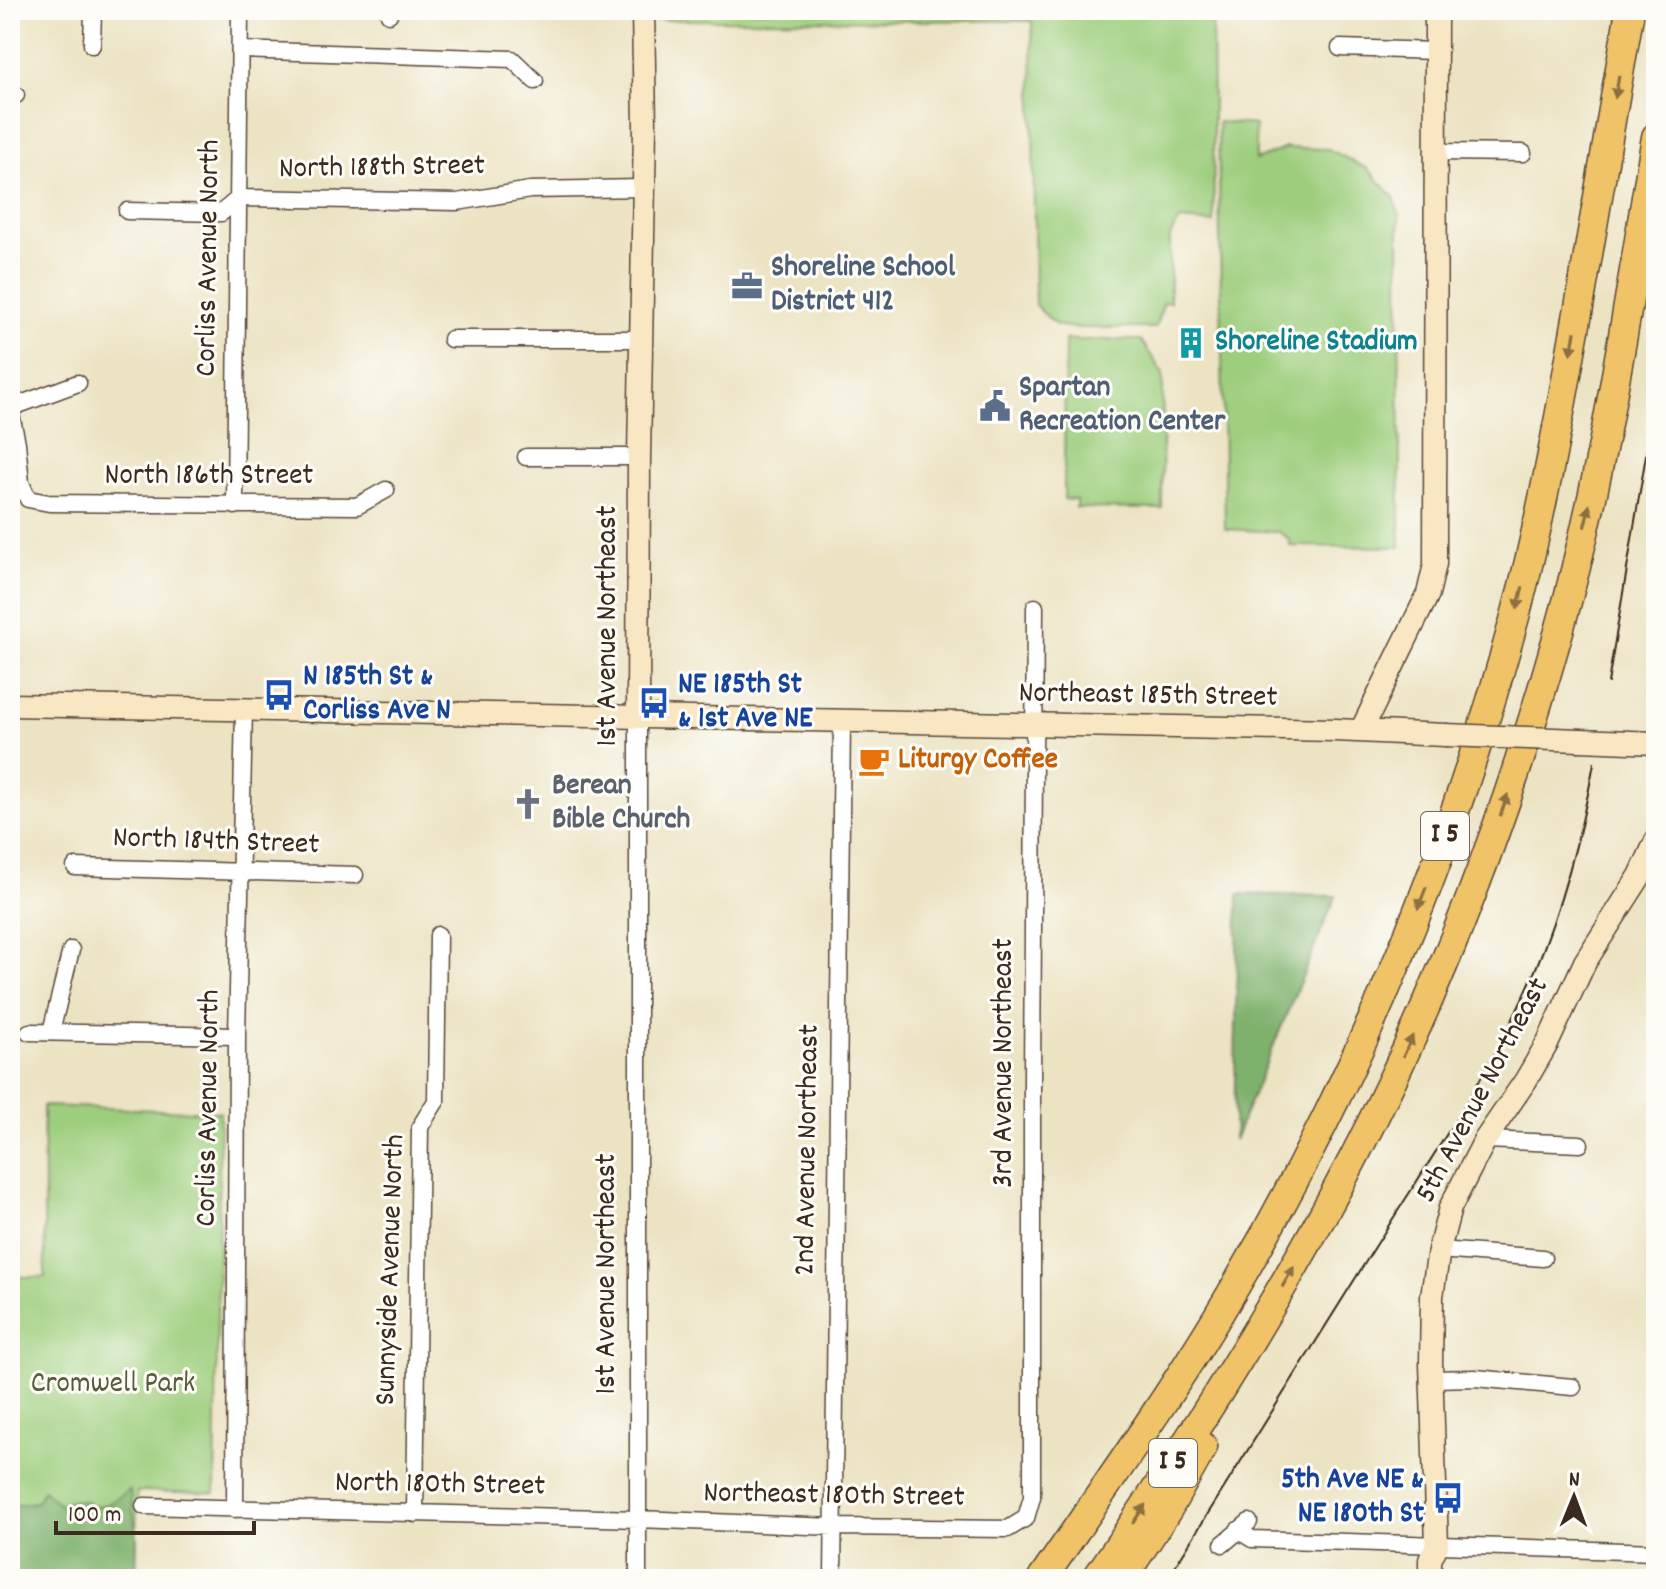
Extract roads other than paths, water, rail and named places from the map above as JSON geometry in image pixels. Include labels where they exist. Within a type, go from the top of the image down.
[{"type":"highway","name":"I 5","points":[[1042,1579],[1178,1380],[1261,1241],[1353,1061],[1426,887],[1479,734],[1533,545],[1556,435],[1630,10]]},
{"type":"highway","name":"I 5","points":[[1096,1579],[1248,1344],[1330,1202],[1397,1068],[1452,944],[1510,790],[1560,627],[1580,549],[1611,400],[1656,137]]},
{"type":"highway","points":[[1122,1579],[1199,1457],[1248,1344]]},
{"type":"street","points":[[92,45],[93,10]]},
{"type":"street","name":"Corliss Avenue North","points":[[235,506],[240,10]]},
{"type":"street","name":"1st Avenue Northeast","points":[[638,1579],[638,716],[645,127],[643,10]]},
{"type":"street","points":[[1361,731],[1428,594],[1435,564],[1436,10]]},
{"type":"street","points":[[1340,48],[1435,51]]},
{"type":"street","points":[[240,50],[512,59],[535,81]]},
{"type":"street","points":[[1435,152],[1523,153]]},
{"type":"street","name":"North 188th Street","points":[[127,211],[221,213],[239,198],[457,202],[530,190],[643,188]]},
{"type":"street","points":[[451,339],[641,339]]},
{"type":"street","points":[[10,409],[78,383]]},
{"type":"street","name":"North 186th Street","points":[[10,409],[21,483],[28,499],[49,503],[357,506],[386,490]]},
{"type":"street","points":[[526,457],[639,457]]},
{"type":"street","name":"3rd Avenue Northeast","points":[[1026,1518],[1032,1497],[1035,607]]},
{"type":"street","name":"Northeast 185th Street","points":[[10,705],[1361,731],[1656,743]]},
{"type":"street","name":"Corliss Avenue North","points":[[235,1509],[237,1036],[244,709]]},
{"type":"street","name":"2nd Avenue Northeast","points":[[833,1579],[842,721]]},
{"type":"street","name":"5th Avenue Northeast","points":[[1430,1579],[1430,1560],[1437,1545],[1432,1296],[1450,1208],[1485,1140],[1548,1042],[1585,962],[1640,876],[1656,841]]},
{"type":"street","name":"North 184th Street","points":[[75,867],[355,875]]},
{"type":"street","name":"Sunnyside Avenue North","points":[[415,1514],[420,1127],[436,1101],[438,935]]},
{"type":"street","points":[[51,1032],[71,950]]},
{"type":"street","points":[[29,1032],[237,1036]]},
{"type":"street","points":[[1485,1140],[1580,1144]]},
{"type":"street","points":[[1439,1250],[1543,1258]]},
{"type":"street","points":[[1432,1379],[1475,1378],[1573,1387]]},
{"type":"street","name":"North 180th Street","points":[[144,1506],[639,1519]]},
{"type":"street","name":"Northeast 180th Street","points":[[639,1519],[834,1527],[1008,1529],[1026,1518]]},
{"type":"street","points":[[1223,1544],[1243,1526],[1252,1539],[1656,1552]]},
{"type":"tram line","points":[[1608,683],[1656,395]]},
{"type":"tram line","points":[[1167,1579],[1458,1117],[1499,1046],[1534,973],[1562,896],[1594,763]]},
{"type":"place","name":"Shoreline School District 412","points":[[747,286]]},
{"type":"place","name":"Shoreline Stadium","points":[[1191,343]]},
{"type":"place","name":"Spartan Recreation Center","points":[[995,406]]},
{"type":"place","name":"N 185th St & Corliss Ave N","points":[[279,695]]},
{"type":"place","name":"NE 185th St & 1st Ave NE","points":[[654,703]]},
{"type":"place","name":"Liturgy Coffee","points":[[874,761]]},
{"type":"place","name":"Berean Bible Church","points":[[528,804]]},
{"type":"place","name":"5th Ave NE & NE 180th St","points":[[1448,1498]]},
{"type":"park label","name":"Cromwell Park","points":[[113,1385]]}]
